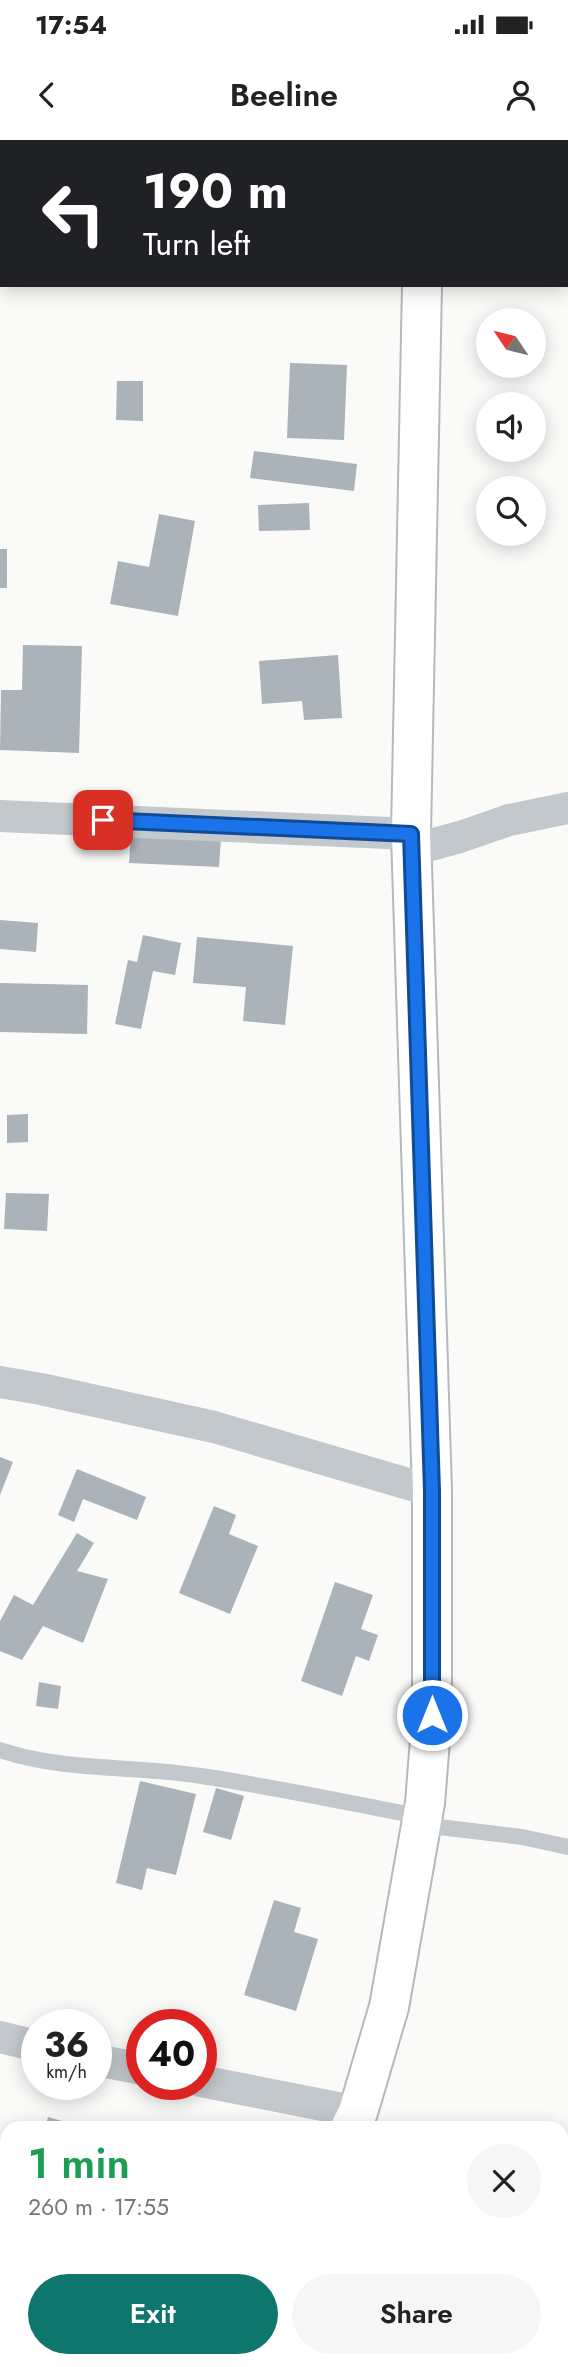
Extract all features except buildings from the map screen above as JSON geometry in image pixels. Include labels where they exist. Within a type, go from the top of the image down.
[{"type":"street","points":[[217,2085],[354,2120],[389,2007],[422,1821],[432,1715],[432,1491],[411,842],[422,287]]},
{"type":"street","points":[[0,816],[411,842],[460,837],[509,820],[568,808]]},
{"type":"street","points":[[0,1382],[215,1427],[432,1491]]},
{"type":"street","points":[[0,2037],[21,2042]]},
{"type":"lane","points":[[0,1750],[17,1756],[84,1768],[199,1775],[422,1821],[568,1847]]},
{"type":"route","points":[[103,820],[411,834],[432,1491],[432,1715]]}]
